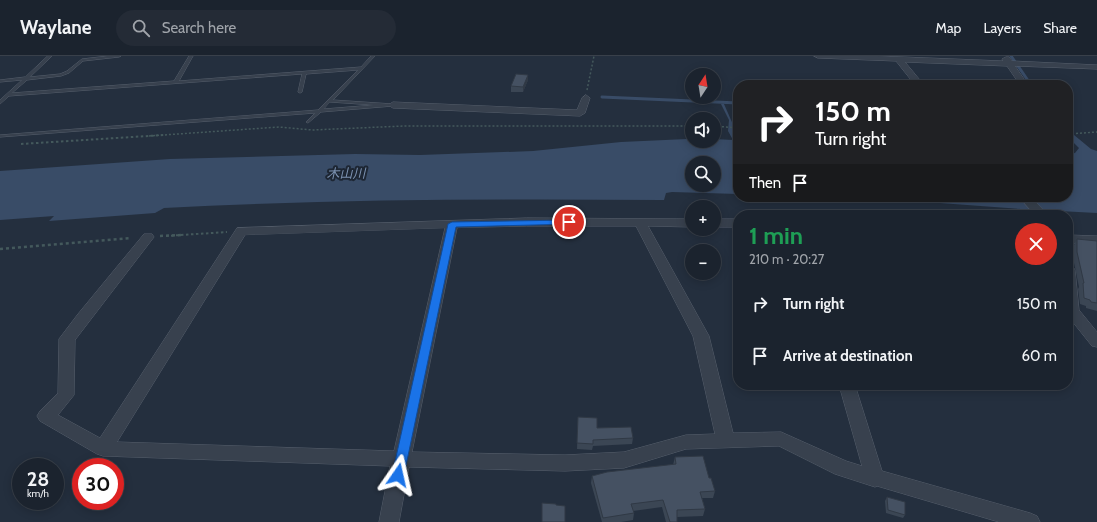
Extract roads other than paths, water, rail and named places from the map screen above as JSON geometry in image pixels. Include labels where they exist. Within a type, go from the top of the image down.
[{"type":"street","points":[[818,56],[869,57],[899,60],[1006,60],[1097,67]]},
{"type":"street","points":[[899,60],[916,80]]},
{"type":"street","points":[[1006,60],[1021,80]]},
{"type":"street","points":[[393,105],[580,113],[586,98]]},
{"type":"street","points":[[1030,202],[1037,210]]},
{"type":"street","points":[[103,449],[241,230],[527,222],[685,223]]},
{"type":"street","points":[[640,223],[701,336],[726,441]]},
{"type":"street","points":[[721,223],[733,223]]},
{"type":"street","points":[[389,522],[452,224]]},
{"type":"street","points":[[148,237],[67,339],[66,395],[46,416],[103,449],[401,460],[565,463],[624,460],[686,442],[781,439],[842,468],[875,479],[1030,522]]},
{"type":"street","points":[[1073,238],[1097,240]]},
{"type":"street","points":[[1073,312],[1097,342]]},
{"type":"street","points":[[848,390],[875,479]]},
{"type":"lane","points":[[0,103],[50,56]]},
{"type":"lane","points":[[0,81],[61,75],[68,72],[82,60],[119,56]]},
{"type":"lane","points":[[176,82],[191,56]]},
{"type":"lane","points":[[308,122],[373,56]]},
{"type":"lane","points":[[8,95],[362,68]]},
{"type":"lane","points":[[300,92],[304,73]]},
{"type":"lane","points":[[329,101],[393,105]]},
{"type":"lane","points":[[0,136],[393,105]]},
{"type":"water","points":[[721,104],[724,104],[733,125],[733,140],[728,131],[729,120]]},
{"type":"water","points":[[1073,134],[1091,149],[1097,151],[1097,213],[1073,212],[1073,210],[1021,209],[926,202],[1073,202],[1073,153],[1079,148],[1073,142]]},
{"type":"water","name":"木山川","points":[[685,139],[685,148],[721,148],[721,139],[733,140],[733,194],[672,192],[666,193],[664,200],[352,201],[227,205],[164,208],[155,213],[49,221],[54,216],[0,220],[0,171],[170,159],[355,154],[420,155],[533,151],[621,142]]},
{"type":"waterway","points":[[1011,56],[1028,80]]},
{"type":"waterway","points":[[602,97],[733,103]]}]
